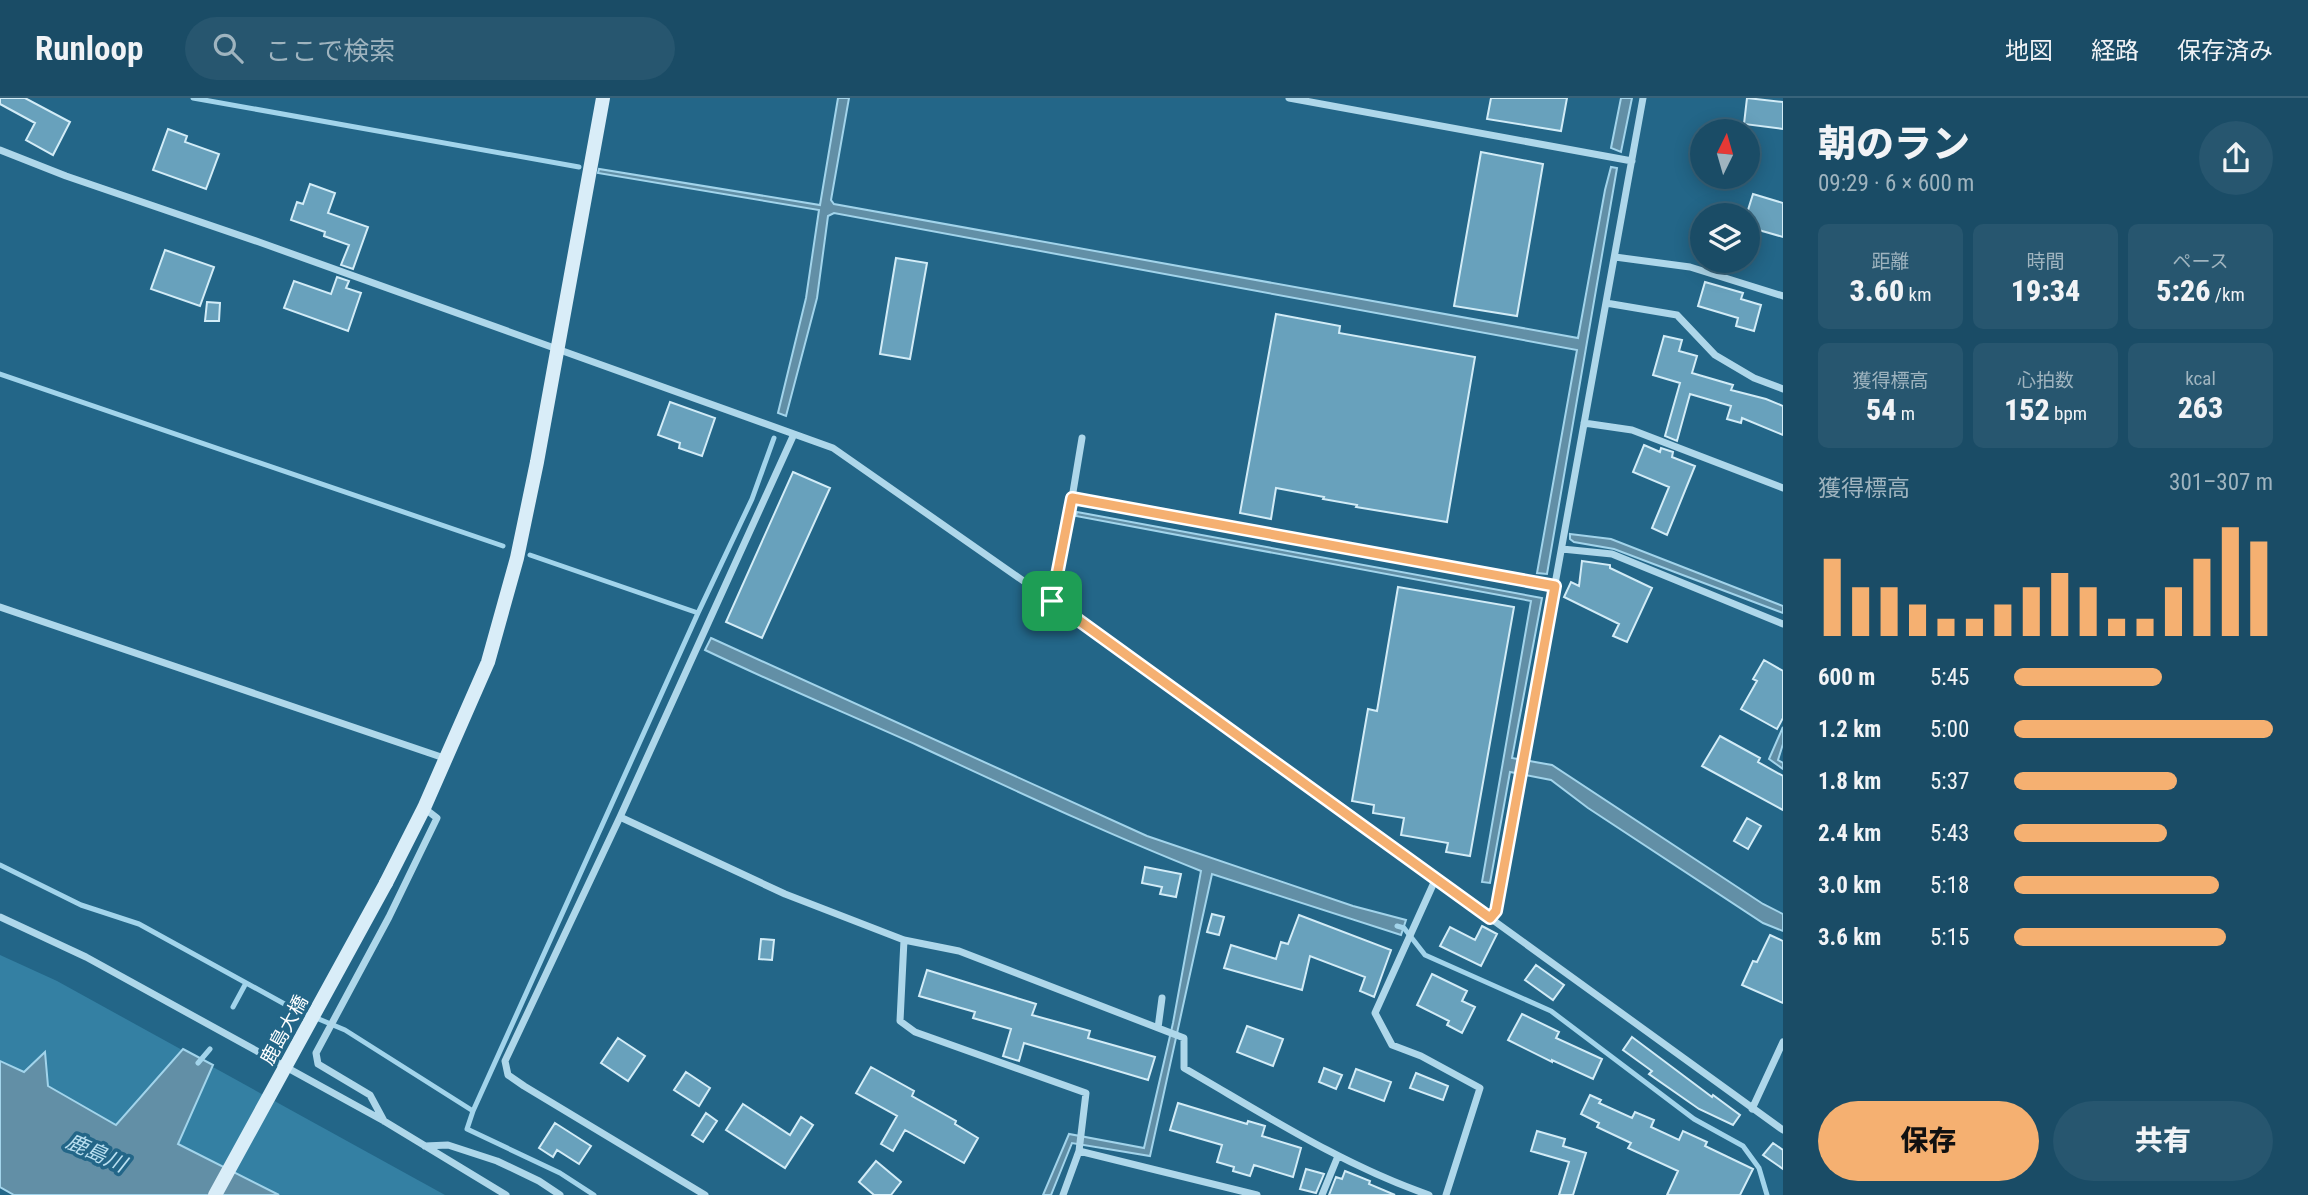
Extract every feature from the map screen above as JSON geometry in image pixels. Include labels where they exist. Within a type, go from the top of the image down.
[{"type":"street","name":"鹿島大橋","points":[[215,1195],[425,808],[488,662],[517,558],[603,98]]},
{"type":"street","points":[[1289,98],[1632,161]]},
{"type":"street","points":[[1490,918],[1496,911],[1643,98]]},
{"type":"street","points":[[0,149],[66,176],[764,421],[833,448],[1052,601],[1783,1130]]},
{"type":"street","points":[[1615,257],[1690,267],[1783,296]]},
{"type":"street","points":[[1606,303],[1677,315],[1715,355],[1754,378],[1783,389]]},
{"type":"street","points":[[1584,423],[1632,430],[1783,488]]},
{"type":"street","points":[[705,1195],[508,1075],[505,1061],[620,817],[794,434]]},
{"type":"street","points":[[1052,601],[1082,438]]},
{"type":"street","points":[[1072,498],[1555,586]]},
{"type":"street","points":[[1562,549],[1612,554],[1783,624]]},
{"type":"street","points":[[0,607],[447,759]]},
{"type":"street","points":[[384,1121],[370,1096],[318,1064],[316,1053],[389,917],[437,818],[425,808]]},
{"type":"street","points":[[620,817],[785,894],[904,940],[959,951],[1184,1038],[1184,1069],[1338,1156],[1393,1182],[1429,1195]]},
{"type":"street","points":[[1436,878],[1375,1013],[1392,1045],[1421,1056],[1480,1088],[1446,1195]]},
{"type":"street","points":[[0,917],[86,957],[384,1121],[506,1195]]},
{"type":"street","points":[[904,940],[900,1021],[915,1032],[1086,1093],[1079,1151],[1063,1195]]},
{"type":"street","points":[[1161,1030],[1162,998]]},
{"type":"street","points":[[1752,1109],[1783,1042]]},
{"type":"street","points":[[424,1146],[448,1145],[497,1161],[539,1181],[560,1195]]},
{"type":"street","points":[[1079,1151],[1257,1195]]},
{"type":"street","points":[[1322,1195],[1338,1156]]},
{"type":"shaded area","points":[[0,955],[57,981],[445,1195],[235,1195],[0,1089]]},
{"type":"water","points":[[838,98],[849,98],[831,200],[834,204],[1578,338],[1605,190],[1611,167],[1617,168],[1547,574],[1537,573],[1577,350],[834,213],[828,216],[817,298],[786,416],[778,413],[806,298],[819,210],[598,173],[599,169],[820,205]]},
{"type":"water","points":[[1621,98],[1632,98],[1621,152],[1611,148]]},
{"type":"water","points":[[1077,512],[1542,598],[1512,758],[1552,765],[1763,904],[1783,914],[1783,931],[1763,923],[1588,808],[1551,780],[1510,772],[1490,883],[1482,882],[1531,601],[1076,516]]},
{"type":"water","points":[[1570,534],[1611,539],[1783,606],[1783,613],[1614,549],[1574,542],[1570,539]]},
{"type":"water","points":[[711,638],[1147,836],[1353,906],[1406,920],[1401,935],[1212,874],[1150,1156],[1072,1143],[1051,1195],[1043,1195],[1069,1134],[1144,1148],[1173,1023],[1201,871],[1094,826],[705,650]]},
{"type":"water","points":[[1783,727],[1783,744],[1778,760],[1783,763],[1783,769],[1769,759]]},
{"type":"water","name":"鹿島川","points":[[183,1049],[213,1065],[178,1144],[279,1195],[14,1195],[0,1187],[0,1061],[24,1072],[45,1052],[48,1086],[116,1125]]},
{"type":"building","points":[[0,98],[25,98],[70,122],[53,155],[26,140],[35,123],[0,104]]},
{"type":"building","points":[[1491,98],[1567,98],[1561,131],[1487,119]]},
{"type":"building","points":[[1747,98],[1783,102],[1783,129],[1760,126],[1760,119],[1745,119]]},
{"type":"building","points":[[168,129],[187,136],[185,142],[219,154],[206,189],[153,170]]},
{"type":"building","points":[[1481,152],[1543,164],[1517,316],[1454,306]]},
{"type":"building","points":[[310,184],[335,193],[328,213],[368,227],[353,269],[341,265],[349,245],[324,236],[325,232],[291,220],[297,202],[303,204]]},
{"type":"building","points":[[1753,194],[1783,203],[1783,237],[1760,230],[1760,203],[1750,203]]},
{"type":"building","points":[[165,250],[214,267],[200,306],[151,289]]},
{"type":"building","points":[[896,258],[927,263],[910,359],[880,354]]},
{"type":"building","points":[[337,277],[349,281],[346,288],[361,293],[348,331],[284,308],[294,281],[331,294]]},
{"type":"building","points":[[1705,282],[1743,293],[1741,299],[1761,305],[1754,331],[1736,326],[1738,318],[1698,306]]},
{"type":"building","points":[[207,302],[220,303],[219,321],[205,321]]},
{"type":"building","points":[[1276,314],[1340,326],[1339,333],[1475,357],[1447,522],[1356,507],[1357,505],[1323,499],[1324,497],[1276,488],[1271,519],[1240,513]]},
{"type":"building","points":[[1664,336],[1682,340],[1679,351],[1697,356],[1692,373],[1733,385],[1731,390],[1783,406],[1783,435],[1742,418],[1741,423],[1727,419],[1731,406],[1690,394],[1677,441],[1665,436],[1680,383],[1653,375]]},
{"type":"building","points":[[670,402],[715,418],[702,456],[679,448],[680,443],[658,435]]},
{"type":"building","points":[[1644,445],[1660,452],[1661,448],[1673,452],[1672,457],[1695,466],[1667,535],[1652,528],[1669,487],[1633,472]]},
{"type":"building","points":[[793,472],[830,488],[762,638],[726,622]]},
{"type":"building","points":[[1582,561],[1610,565],[1610,568],[1652,588],[1627,642],[1613,636],[1619,624],[1564,597],[1571,582],[1579,586]]},
{"type":"building","points":[[1398,587],[1514,607],[1470,856],[1446,852],[1448,843],[1401,835],[1404,818],[1373,813],[1374,805],[1352,801],[1368,709],[1377,711]]},
{"type":"building","points":[[1764,660],[1783,671],[1783,718],[1777,729],[1741,709],[1757,681],[1753,679]]},
{"type":"building","points":[[1720,736],[1760,758],[1758,762],[1783,776],[1783,810],[1702,766]]},
{"type":"building","points":[[1747,818],[1761,826],[1748,849],[1734,841]]},
{"type":"building","points":[[1145,867],[1181,874],[1176,897],[1160,894],[1162,887],[1142,883]]},
{"type":"building","points":[[1212,914],[1224,917],[1219,935],[1207,932]]},
{"type":"building","points":[[1299,915],[1391,950],[1374,997],[1360,991],[1365,977],[1310,956],[1302,990],[1224,968],[1231,945],[1276,959],[1281,942],[1288,944]]},
{"type":"building","points":[[1482,926],[1497,934],[1481,966],[1440,946],[1450,927],[1475,940]]},
{"type":"building","points":[[1770,935],[1783,941],[1783,1003],[1742,985],[1753,961],[1757,962]]},
{"type":"building","points":[[761,939],[774,940],[772,960],[759,959]]},
{"type":"building","points":[[1536,965],[1564,985],[1553,1000],[1525,980]]},
{"type":"building","points":[[927,970],[1036,1004],[1032,1015],[1090,1031],[1088,1038],[1155,1057],[1148,1080],[1024,1043],[1019,1061],[1003,1056],[1011,1029],[973,1018],[975,1012],[919,996]]},
{"type":"building","points":[[1432,974],[1467,991],[1462,1001],[1475,1007],[1462,1033],[1447,1025],[1449,1021],[1417,1005]]},
{"type":"building","points":[[1522,1014],[1559,1032],[1556,1038],[1602,1059],[1593,1079],[1508,1040]]},
{"type":"building","points":[[1247,1026],[1283,1039],[1273,1066],[1237,1052]]},
{"type":"building","points":[[1632,1037],[1740,1115],[1733,1125],[1699,1109],[1649,1074],[1652,1071],[1623,1050]]},
{"type":"building","points":[[618,1038],[645,1056],[628,1081],[601,1063]]},
{"type":"building","points":[[871,1067],[914,1091],[912,1096],[956,1121],[955,1124],[978,1138],[964,1163],[905,1130],[893,1151],[881,1144],[897,1116],[856,1093]]},
{"type":"building","points":[[1324,1068],[1342,1075],[1336,1089],[1319,1082]]},
{"type":"building","points":[[1356,1069],[1391,1082],[1384,1101],[1349,1088]]},
{"type":"building","points":[[686,1072],[710,1088],[699,1106],[674,1090]]},
{"type":"building","points":[[1416,1073],[1448,1086],[1443,1100],[1410,1088]]},
{"type":"building","points":[[1590,1095],[1601,1100],[1599,1103],[1632,1118],[1635,1112],[1654,1120],[1651,1127],[1679,1140],[1683,1131],[1707,1142],[1705,1146],[1753,1169],[1740,1195],[1667,1195],[1678,1171],[1628,1148],[1631,1143],[1597,1127],[1599,1123],[1581,1114]]},
{"type":"building","points":[[1178,1103],[1247,1124],[1248,1121],[1265,1126],[1262,1136],[1301,1148],[1293,1177],[1254,1165],[1250,1176],[1217,1162],[1222,1145],[1170,1130]]},
{"type":"building","points":[[743,1104],[790,1135],[801,1117],[813,1125],[785,1168],[726,1130]]},
{"type":"building","points":[[706,1113],[717,1121],[703,1142],[692,1135]]},
{"type":"building","points":[[555,1123],[591,1146],[579,1164],[557,1150],[553,1157],[539,1148]]},
{"type":"building","points":[[1537,1131],[1565,1139],[1563,1146],[1586,1153],[1573,1195],[1559,1195],[1569,1162],[1531,1151]]},
{"type":"building","points":[[1773,1143],[1783,1150],[1783,1169],[1763,1155]]},
{"type":"building","points":[[876,1161],[901,1182],[891,1195],[874,1195],[859,1182]]},
{"type":"building","points":[[1306,1169],[1324,1174],[1316,1193],[1300,1189]]},
{"type":"building","points":[[1345,1171],[1395,1195],[1329,1195],[1336,1177],[1342,1179]]},
{"type":"waterway","points":[[193,98],[579,167]]},
{"type":"waterway","points":[[0,374],[503,546]]},
{"type":"waterway","points":[[473,1111],[752,499],[774,438]]},
{"type":"waterway","points":[[530,555],[698,613]]},
{"type":"waterway","points":[[0,865],[81,905],[139,924],[290,1007],[345,1030],[473,1111],[467,1129],[560,1173],[594,1195]]},
{"type":"waterway","points":[[1397,926],[1404,928],[1425,955],[1551,1011],[1694,1119],[1743,1146],[1759,1168],[1767,1195]]},
{"type":"waterway","points":[[233,1007],[246,983]]},
{"type":"waterway","points":[[198,1063],[210,1049]]},
{"type":"route","points":[[1072,498],[1555,586],[1496,911],[1490,918],[1052,601],[1072,498]]}]
